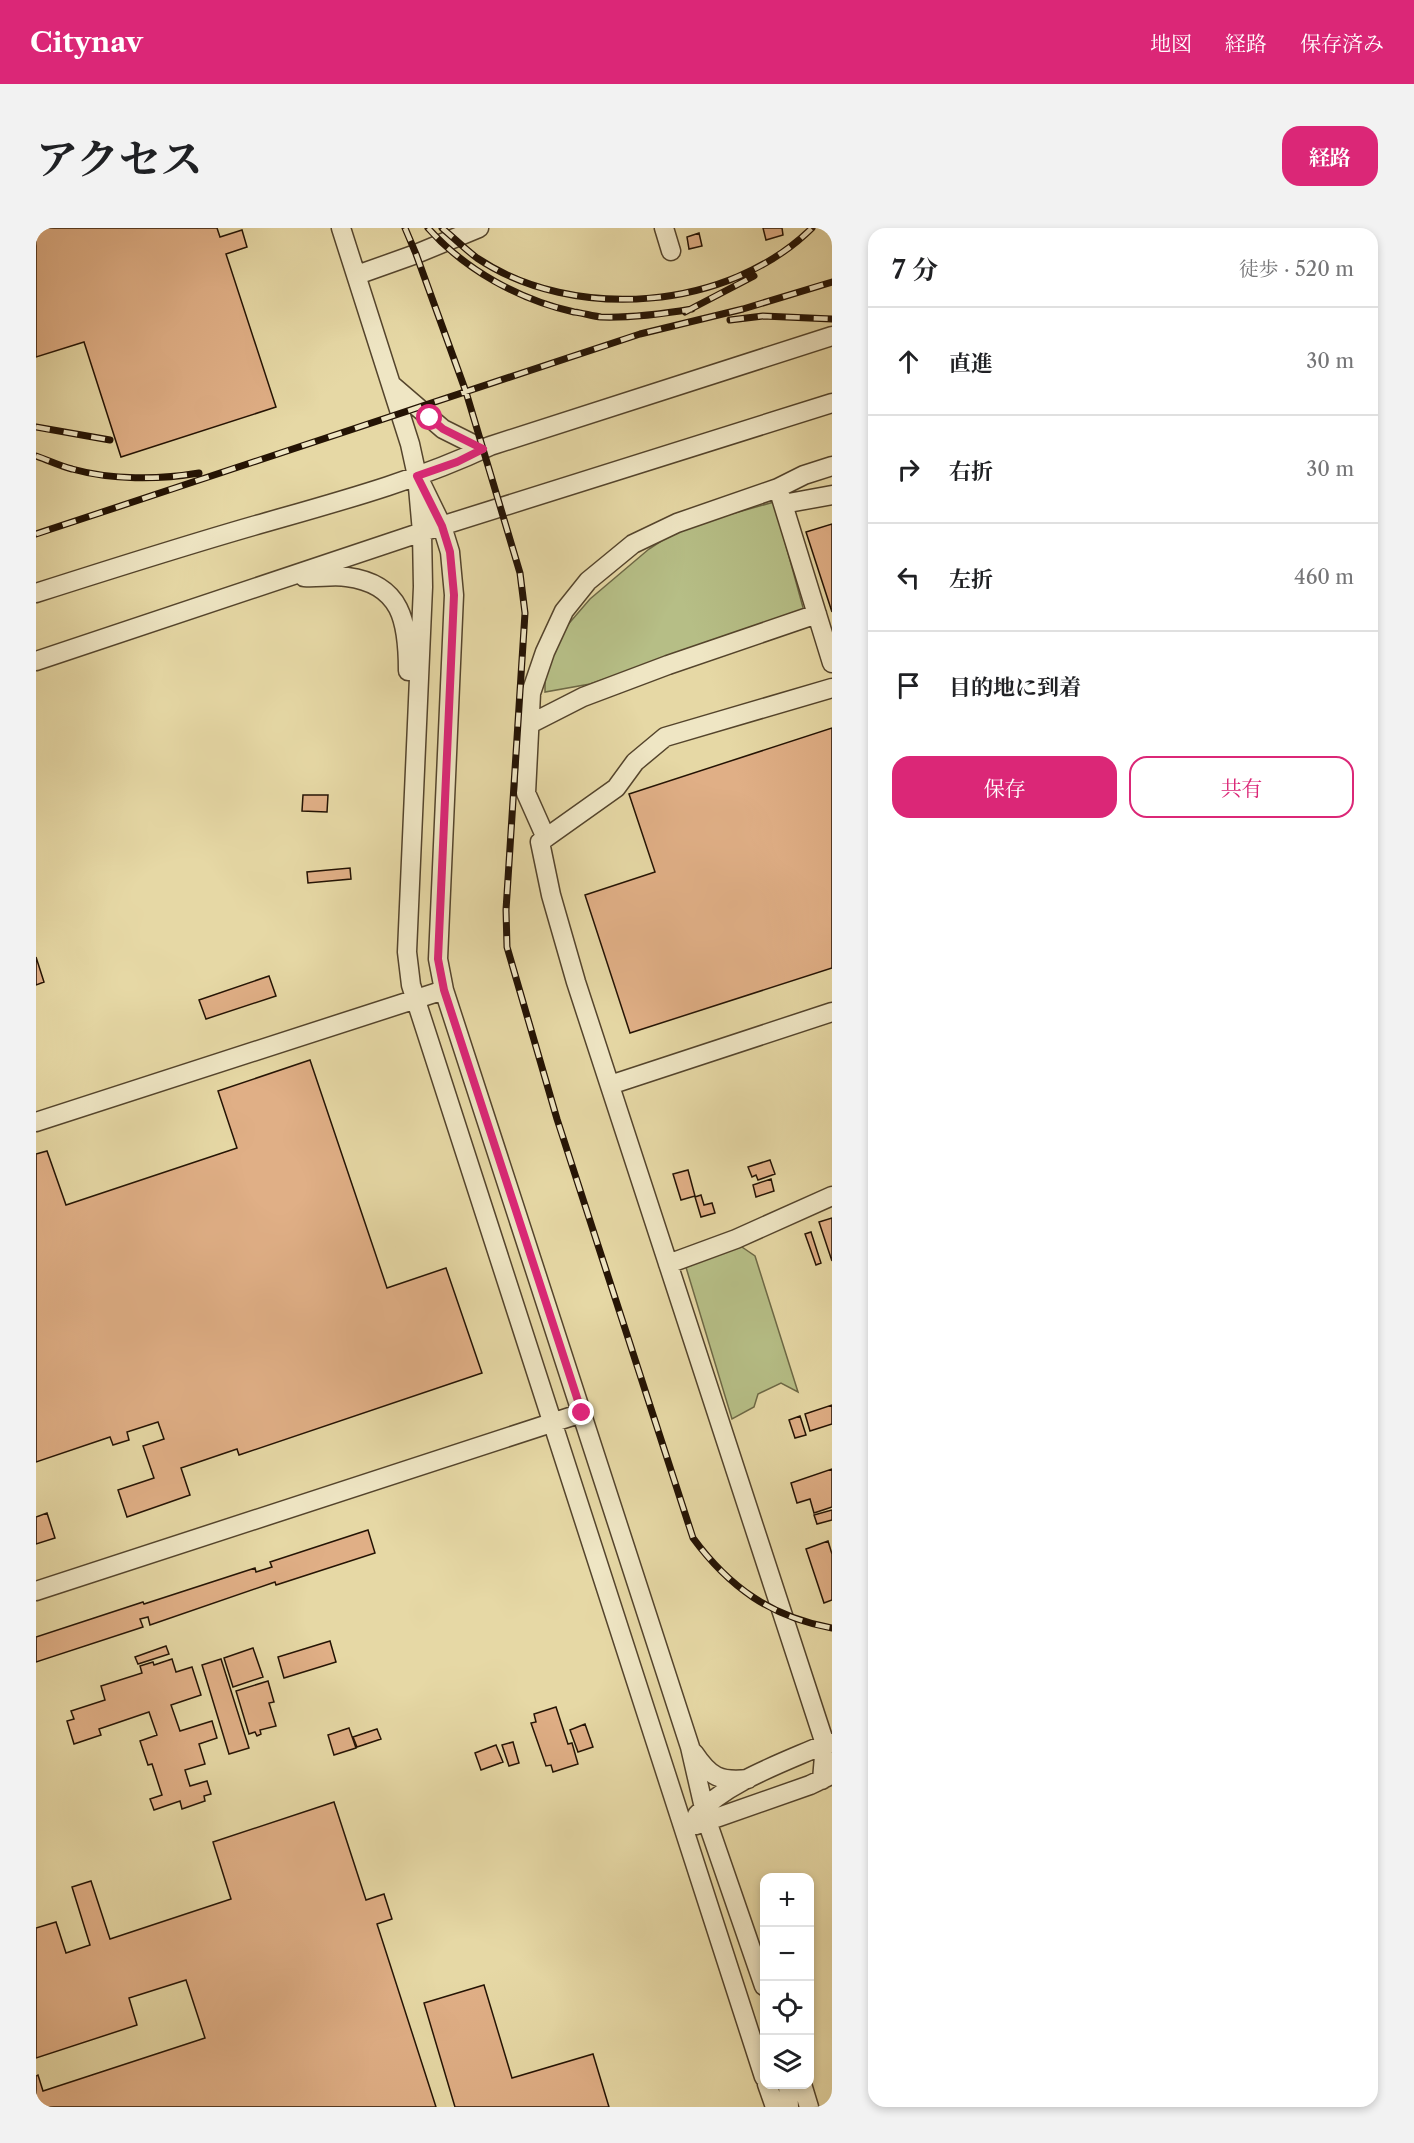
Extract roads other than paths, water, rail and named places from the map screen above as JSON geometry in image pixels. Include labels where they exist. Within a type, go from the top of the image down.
[{"type":"lane","points":[[341,228],[393,386],[417,476],[422,532],[423,587],[408,970],[415,999],[553,1423],[697,1821],[762,1981]]},
{"type":"lane","points":[[357,275],[416,255],[479,228]]},
{"type":"lane","points":[[664,228],[671,251]]},
{"type":"lane","points":[[36,593],[170,550],[371,492],[457,462],[483,449],[832,336]]},
{"type":"lane","points":[[393,386],[443,429],[483,449]]},
{"type":"lane","points":[[36,661],[422,532],[832,403]]},
{"type":"lane","points":[[781,496],[804,475],[832,466]]},
{"type":"lane","points":[[417,476],[442,526],[450,552],[454,595],[438,940],[438,959],[444,990],[690,1747],[700,1876],[760,2062]]},
{"type":"lane","points":[[546,838],[526,793],[533,683],[564,611],[588,581],[623,551],[644,538],[677,524],[781,496],[832,495]]},
{"type":"lane","points":[[781,496],[832,663]]},
{"type":"lane","points":[[291,576],[346,576],[375,583],[394,598],[402,618],[408,650],[408,753],[414,795]]},
{"type":"lane","points":[[530,724],[583,697],[817,614]]},
{"type":"lane","points":[[697,1821],[827,1777],[830,1746],[610,1085],[550,896],[540,842],[616,788],[635,762],[665,737],[832,688]]},
{"type":"lane","points":[[36,1122],[444,990]]},
{"type":"lane","points":[[610,1085],[832,1012]]},
{"type":"lane","points":[[668,1264],[736,1239],[832,1196]]},
{"type":"lane","points":[[36,1591],[582,1413]]},
{"type":"lane","points":[[690,1747],[710,1773],[720,1779],[732,1781],[748,1779],[830,1746]]},
{"type":"lane","points":[[697,1821],[748,1779]]},
{"type":"lane","points":[[768,2089],[775,2107]]},
{"type":"lane","points":[[788,2089],[789,2107]]},
{"type":"lane","points":[[803,2089],[809,2107]]},
{"type":"railway","points":[[405,228],[466,392],[520,573],[525,613],[506,910],[507,947],[557,1119],[693,1538],[721,1571],[753,1597],[790,1616],[832,1628]]},
{"type":"railway","points":[[428,228],[476,270],[514,291],[554,307],[601,317],[647,315],[692,309]]},
{"type":"railway","points":[[442,228],[477,258],[516,279],[559,292],[604,299],[650,298],[695,291],[738,276],[778,255],[812,228]]},
{"type":"railway","points":[[685,312],[754,276]]},
{"type":"railway","points":[[36,534],[640,334],[743,309],[832,282]]},
{"type":"railway","points":[[730,320],[763,316],[832,319]]},
{"type":"railway","points":[[36,427],[110,440]]},
{"type":"railway","points":[[36,456],[87,473],[119,477],[151,478],[199,473]]}]
